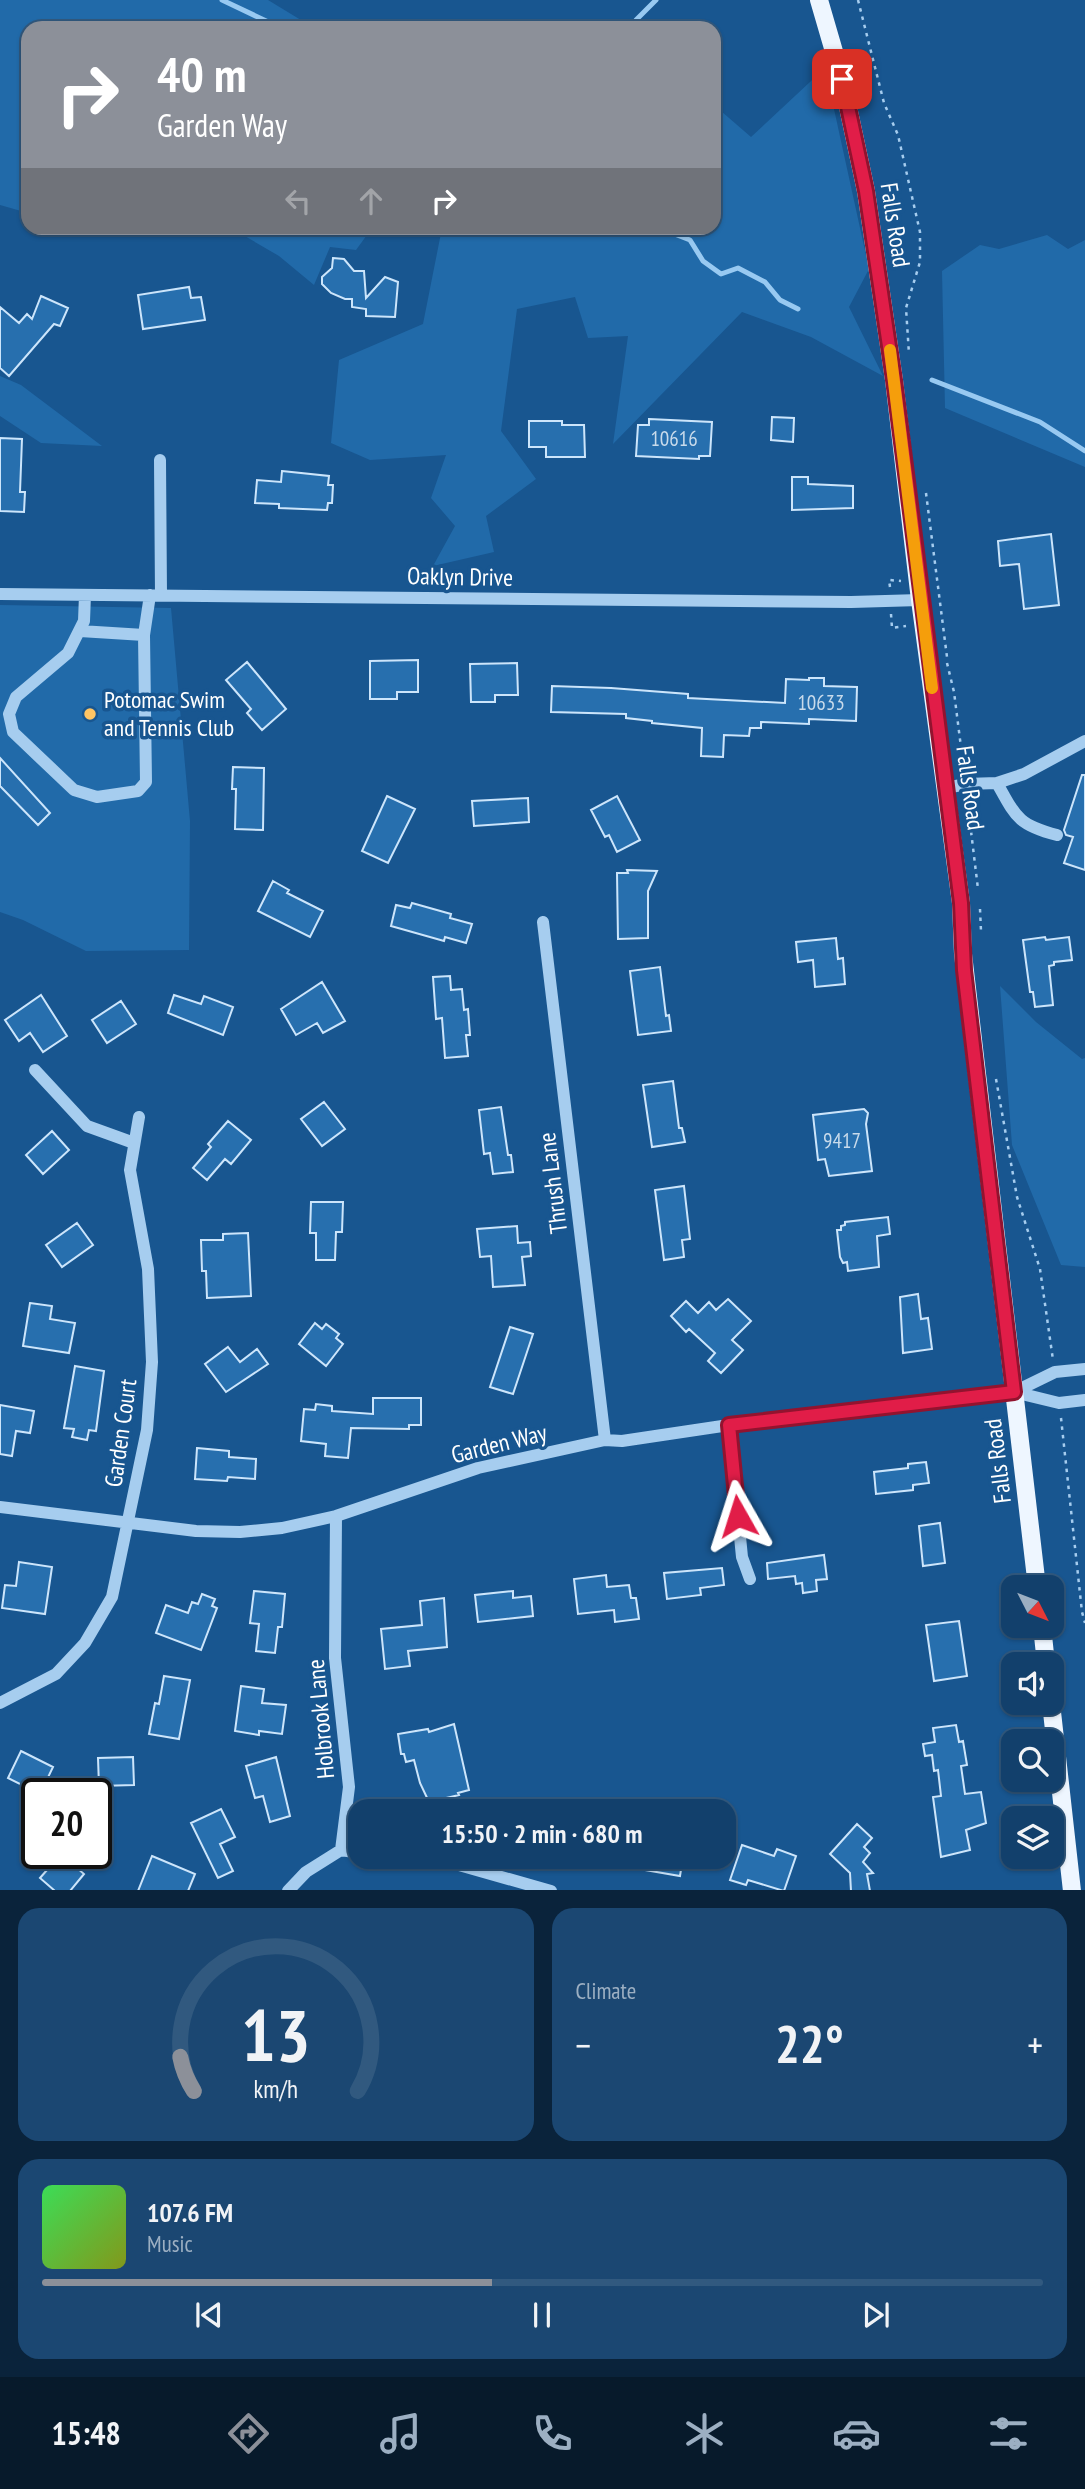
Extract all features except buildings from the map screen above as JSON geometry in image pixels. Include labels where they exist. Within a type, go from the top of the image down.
[{"type":"main road","name":"Falls Road","points":[[819,0],[842,79],[866,191],[894,380],[920,600],[961,903],[963,954],[1036,1575]]},
{"type":"main road","points":[[1052,1715],[1072,1890]]},
{"type":"street","points":[[85,595],[84,621],[68,653],[16,698],[9,714],[13,732],[74,790],[97,797],[138,791],[146,782],[144,635],[155,595],[160,460]]},
{"type":"street","name":"Oaklyn Drive","points":[[0,594],[851,602],[920,600]]},
{"type":"street","points":[[80,631],[144,635]]},
{"type":"street","points":[[946,788],[965,784],[997,783],[1024,774],[1085,741]]},
{"type":"street","points":[[997,783],[1016,817],[1032,828],[1057,835]]},
{"type":"street","name":"Thrush Lane","points":[[543,922],[605,1440]]},
{"type":"street","points":[[35,1070],[87,1126],[134,1143]]},
{"type":"street","name":"Garden Court","points":[[0,1703],[56,1674],[85,1643],[112,1597],[147,1430],[152,1362],[148,1269],[130,1170],[139,1116]]},
{"type":"street","points":[[1014,1392],[1055,1372],[1085,1369]]},
{"type":"street","points":[[1014,1392],[1059,1402],[1085,1400]]},
{"type":"street","name":"Garden Way","points":[[0,1507],[196,1531],[240,1532],[282,1528],[336,1516],[478,1468],[605,1440],[622,1441],[729,1425],[1014,1392]]},
{"type":"street","points":[[729,1425],[742,1557],[750,1579]]},
{"type":"street","name":"Holbrook Lane","points":[[336,1516],[335,1658],[349,1787],[341,1850]]},
{"type":"street","points":[[289,1890],[306,1872],[341,1850],[348,1851]]},
{"type":"street","points":[[473,1869],[547,1890]]},
{"type":"path","points":[[858,0],[884,103],[898,135],[920,232],[920,262],[906,308],[909,358]]},
{"type":"path","points":[[925,484],[979,896]]},
{"type":"path","points":[[980,909],[980,933]]},
{"type":"path","points":[[995,1075],[1017,1198],[1040,1269],[1055,1372]]},
{"type":"path","points":[[1059,1402],[1085,1623]]},
{"type":"shaded area","points":[[0,0],[268,0],[302,21],[21,21],[21,211],[0,205]]},
{"type":"shaded area","points":[[825,68],[869,269],[849,307],[883,376],[811,337],[742,312],[613,444],[628,336],[588,338],[575,297],[517,309],[501,431],[536,479],[486,516],[494,552],[433,566],[455,526],[431,498],[446,455],[370,460],[331,443],[339,360],[423,324],[441,235],[721,235],[721,111],[751,137]]},
{"type":"shaded area","points":[[243,235],[367,235],[356,250],[330,247],[314,285],[279,256]]},
{"type":"shaded area","points":[[1047,235],[1068,249],[1085,240],[1085,467],[945,408],[942,271],[980,245],[999,249]]},
{"type":"shaded area","points":[[0,376],[21,385],[102,446],[41,443],[0,416]]},
{"type":"shaded area","name":"Potomac Swim and Tennis Club","points":[[0,605],[171,608],[190,821],[189,950],[86,951],[23,920],[0,912]]},
{"type":"shaded area","points":[[1000,986],[1036,1022],[1082,1059],[1085,1058],[1085,1267],[1061,1265],[1012,1145]]},
{"type":"waterway","points":[[222,0],[266,21]]},
{"type":"waterway","points":[[635,21],[656,0]]},
{"type":"waterway","points":[[677,235],[690,240],[703,261],[721,274],[738,268],[765,282],[780,300],[798,309]]},
{"type":"waterway","points":[[932,380],[1040,422],[1085,451]]},
{"type":"slow traffic","points":[[890,350],[932,688]]},
{"type":"place","name":"Potomac Swim and Tennis Club","points":[[90,714]]},
{"type":"route","points":[[738,1516],[729,1425],[1014,1392],[964,970],[961,903],[920,600],[894,380],[866,191],[842,79]]}]
